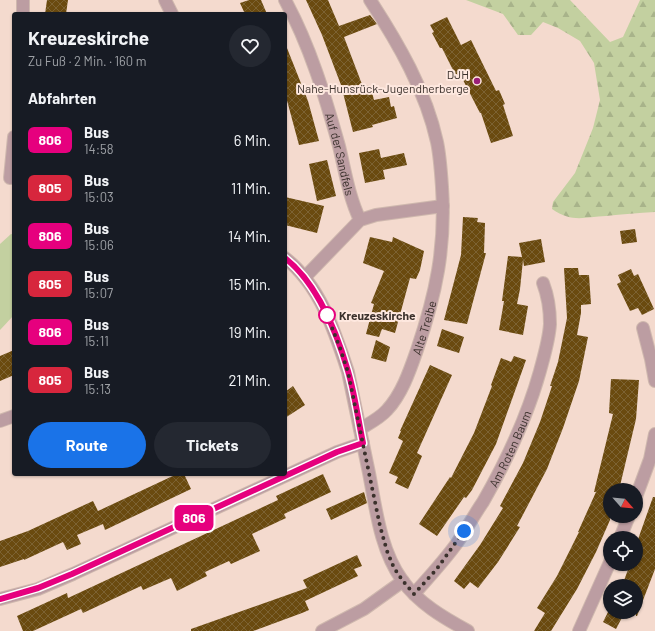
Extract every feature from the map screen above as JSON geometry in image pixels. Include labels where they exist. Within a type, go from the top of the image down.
[{"type":"street","points":[[23,0],[23,12]]},
{"type":"street","points":[[165,0],[171,12]]},
{"type":"street","name":"Auf der Sandfels","points":[[286,0],[317,73],[327,103],[353,201],[360,220]]},
{"type":"street","name":"Alte Treibe","points":[[360,429],[376,420],[388,409],[399,392],[412,364],[435,289],[441,259],[443,206],[442,175],[437,142],[427,109],[398,45],[370,0]]},
{"type":"street","points":[[8,178],[12,150]]},
{"type":"street","points":[[304,277],[360,220],[376,215],[443,206]]},
{"type":"street","points":[[287,260],[304,277],[316,295],[326,314],[340,348],[348,372],[380,526],[387,551],[394,568],[414,594],[429,607],[468,631]]},
{"type":"street","name":"Am Roten Baum","points":[[414,594],[436,570],[458,542],[493,483],[521,427],[535,390],[546,351],[550,324],[547,295],[543,282]]},
{"type":"street","points":[[643,328],[655,381]]},
{"type":"street","points":[[0,421],[12,417]]},
{"type":"street","points":[[641,483],[650,459],[655,434]]},
{"type":"street","points":[[287,475],[337,452],[363,443]]},
{"type":"street","points":[[0,599],[38,588],[72,574],[285,476]]},
{"type":"street","points":[[579,631],[606,571]]},
{"type":"street","points":[[322,631],[364,609],[403,581]]},
{"type":"green space","points":[[466,0],[570,0],[610,42],[623,37],[640,0],[655,0],[655,212],[572,218],[552,209],[553,202],[575,173],[593,128],[600,100],[594,63],[580,41],[558,28],[543,22],[531,35],[518,35],[503,14]]},
{"type":"green space","points":[[12,234],[12,317],[0,330],[0,244]]},
{"type":"building","points":[[47,0],[68,0],[66,12],[45,12]]},
{"type":"building","points":[[249,0],[261,0],[266,12],[244,12],[240,3]]},
{"type":"building","points":[[306,0],[328,0],[339,26],[370,15],[377,24],[344,37],[363,87],[370,85],[374,100],[389,97],[391,107],[394,106],[397,118],[372,125],[373,127],[353,132],[341,85],[322,35]]},
{"type":"building","name":"DJH Nahe-Hunsrück-Jugendherberge","points":[[447,17],[461,45],[471,40],[496,91],[499,90],[505,104],[503,105],[513,136],[491,143],[481,113],[462,78],[458,80],[442,48],[440,48],[432,33],[434,32],[430,25]]},
{"type":"building","points":[[287,48],[308,101],[319,141],[299,145],[287,100]]},
{"type":"building","points":[[379,149],[381,158],[404,153],[407,165],[383,170],[385,179],[365,183],[359,153]]},
{"type":"building","points":[[327,160],[336,196],[317,201],[309,164]]},
{"type":"building","points":[[287,197],[324,206],[317,233],[287,226]]},
{"type":"building","points":[[463,217],[478,218],[477,222],[485,223],[484,253],[486,253],[467,324],[444,320],[461,255]]},
{"type":"building","points":[[635,229],[637,242],[622,244],[620,231]]},
{"type":"building","name":"Kreuzeskirche","points":[[370,237],[392,242],[393,237],[424,251],[420,270],[416,279],[410,278],[395,333],[382,329],[379,337],[366,334],[374,304],[371,303],[384,271],[363,263]]},
{"type":"building","points":[[541,239],[545,262],[524,266],[523,260],[517,304],[528,306],[523,335],[499,330],[504,301],[502,301],[508,256],[522,257],[519,243]]},
{"type":"building","points":[[564,268],[578,268],[579,275],[589,275],[591,304],[581,305],[577,335],[588,337],[579,381],[547,469],[517,526],[520,527],[498,562],[478,588],[470,582],[464,589],[454,581],[480,545],[503,508],[500,506],[523,463],[540,422],[552,386],[550,386],[558,362],[567,318]]},
{"type":"building","points":[[631,269],[634,276],[638,274],[654,309],[642,315],[638,308],[630,311],[617,284],[621,282],[618,275]]},
{"type":"building","points":[[442,329],[464,337],[459,353],[437,346]]},
{"type":"building","points":[[376,340],[390,347],[386,362],[371,358]]},
{"type":"building","points":[[12,351],[12,376],[0,381],[0,356]]},
{"type":"building","points":[[514,356],[526,360],[496,444],[472,490],[466,498],[464,497],[437,536],[419,524],[450,477],[451,478],[474,433],[501,358],[511,362]]},
{"type":"building","points":[[430,365],[452,375],[417,453],[422,456],[408,489],[395,483],[398,477],[389,473],[403,441],[398,438],[400,431]]},
{"type":"building","points":[[611,379],[639,380],[636,419],[621,483],[603,483],[603,523],[609,523],[605,531],[603,531],[603,536],[596,552],[577,589],[551,631],[534,631],[545,613],[537,608],[557,576],[579,532],[596,492],[594,492],[613,414],[609,413]]},
{"type":"building","points":[[293,386],[305,405],[287,417],[287,390]]},
{"type":"building","points":[[323,474],[331,492],[284,514],[286,518],[252,534],[260,551],[231,564],[229,561],[205,572],[207,576],[177,591],[171,578],[143,590],[141,586],[83,613],[81,609],[33,631],[23,631],[17,616],[67,593],[68,598],[278,500],[276,496]]},
{"type":"building","points":[[173,476],[185,476],[191,489],[105,530],[103,524],[77,535],[81,544],[67,550],[63,542],[24,560],[0,567],[0,541],[28,531],[93,501],[98,511]]},
{"type":"building","points":[[364,492],[367,503],[331,520],[326,509]]},
{"type":"building","points":[[653,497],[655,497],[655,569],[643,600],[643,579],[625,579],[627,571],[643,571],[643,531],[641,531]]},
{"type":"building","points":[[357,555],[362,566],[354,569],[358,576],[305,601],[309,610],[253,631],[191,631],[191,629],[307,588],[303,580]]},
{"type":"building","points":[[604,619],[621,619],[616,629],[603,622]]},
{"type":"bus line","name":"806","points":[[287,259],[304,277],[316,295],[329,320],[348,372],[363,443],[337,452],[287,475]]},
{"type":"bus line","name":"806","points":[[0,599],[38,588],[72,574],[285,476]]},
{"type":"place","name":"DJH Nahe-Hunsrück-Jugendherberge","points":[[477,81]]},
{"type":"place","name":"Kreuzeskirche","points":[[327,315]]},
{"type":"route","points":[[327,315],[348,372],[380,526],[387,551],[394,568],[414,594],[436,570],[458,542],[464,531]]}]
